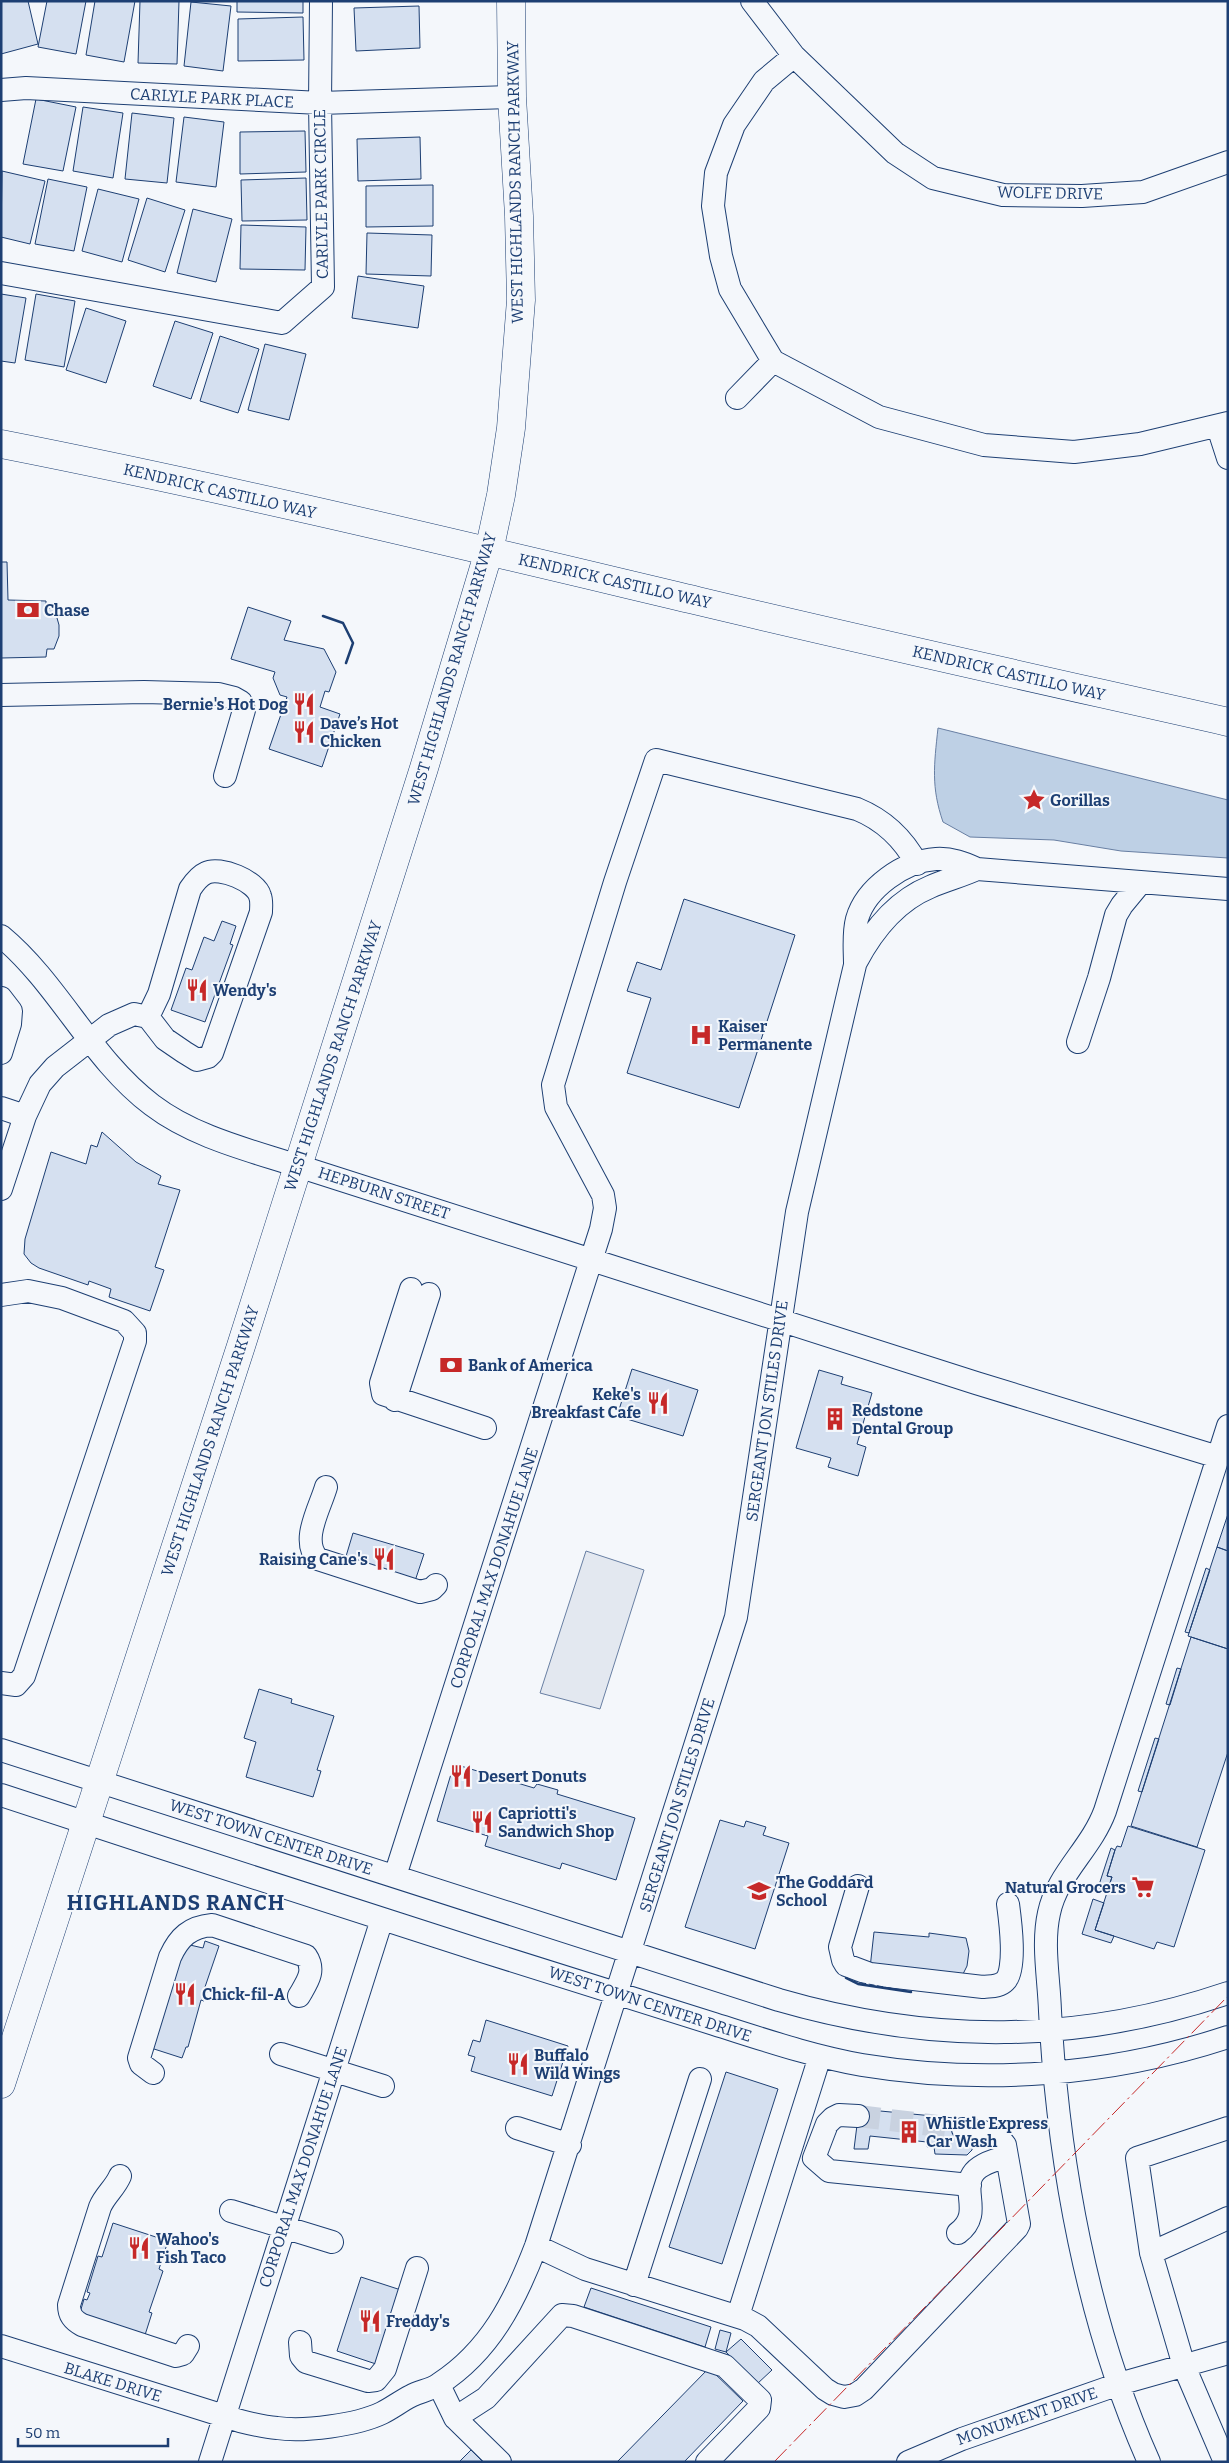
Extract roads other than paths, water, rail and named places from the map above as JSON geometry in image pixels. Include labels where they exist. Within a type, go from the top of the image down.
[{"type":"main road","name":"WEST HIGHLANDS RANCH PARKWAY","points":[[1,2084],[298,1166],[424,768],[489,551],[501,495],[510,428],[521,300],[520,216],[512,97],[511,1]]},
{"type":"main road","name":"KENDRICK CASTILLO WAY","points":[[1,444],[489,551],[870,642],[1228,722]]},
{"type":"street","name":"CARLYLE PARK CIRCLE","points":[[1,273],[282,323],[323,287],[320,103],[321,1]]},
{"type":"street","name":"WOLFE DRIVE","points":[[752,1],[794,56],[895,153],[933,178],[1003,195],[1082,196],[1142,192],[1228,162]]},
{"type":"street","points":[[794,56],[764,80],[734,125],[716,173],[713,206],[721,256],[730,289],[773,361],[879,417],[984,445],[1074,452],[1140,444],[1223,425],[1228,458]]},
{"type":"street","name":"CARLYLE PARK PLACE","points":[[1,90],[26,88],[320,103],[512,97]]},
{"type":"street","points":[[737,398],[773,361]]},
{"type":"street","points":[[1,695],[176,692],[218,694],[234,698],[241,702],[244,710],[225,776]]},
{"type":"street","name":"CORPORAL MAX DONAHUE LANE","points":[[395,1876],[604,1218],[605,1200],[556,1107],[552,1092],[554,1076],[656,760],[857,809],[880,821],[896,834],[917,864]]},
{"type":"street","name":"SERGEANT JON STILES DRIVE","points":[[225,2416],[279,2429],[351,2422],[380,2414],[411,2396],[439,2385],[475,2353],[496,2330],[510,2306],[536,2246],[618,1994],[736,1617],[802,1190],[854,965],[855,931],[862,908],[869,897],[888,879],[917,864],[934,859],[945,859],[977,869],[1228,889]]},
{"type":"street","name":"SERGEANT JON STILES DRIVE","points":[[854,965],[871,936],[902,903],[928,888],[977,869]]},
{"type":"street","points":[[1,1189],[25,1116],[46,1076],[90,1040],[127,1015],[134,1014],[148,1017],[165,1039],[197,1060],[208,1057],[212,1053],[261,912],[260,896],[254,887],[219,870],[207,872],[197,879],[190,889],[159,994],[148,1017]]},
{"type":"street","points":[[1078,1042],[1118,910],[1142,882]]},
{"type":"street","name":"SERGEANT JON STILES DRIVE","points":[[1200,886],[1228,893]]},
{"type":"street","name":"HEPBURN STREET","points":[[1,936],[31,964],[90,1040],[132,1088],[168,1116],[211,1136],[298,1166],[592,1258],[976,1383],[1218,1457]]},
{"type":"street","points":[[1,998],[11,1010],[10,1024],[1,1053]]},
{"type":"street","points":[[1,1108],[25,1116]]},
{"type":"street","points":[[1,1295],[28,1291],[62,1298],[124,1321],[135,1333],[135,1341],[24,1676],[16,1685],[1,1684]]},
{"type":"street","points":[[420,1292],[381,1383],[384,1394],[395,1400],[485,1428]]},
{"type":"street","points":[[1149,2462],[1119,2384],[1088,2274],[1076,2223],[1053,2074],[1047,1942],[1051,1905],[1059,1884],[1087,1847],[1105,1811],[1228,1426]]},
{"type":"street","points":[[326,1488],[310,1537],[310,1545],[318,1558],[420,1592],[432,1589],[436,1584]]},
{"type":"street","name":"WEST TOWN CENTER DRIVE","points":[[1,1750],[100,1780],[630,1953],[780,2000],[866,2022],[956,2032],[1051,2031],[1138,2018],[1228,1993]]},
{"type":"street","name":"WEST TOWN CENTER DRIVE","points":[[1,1795],[86,1824],[618,1994],[820,2056],[863,2065],[942,2074],[1020,2076],[1053,2074],[1164,2055],[1228,2037]]},
{"type":"street","points":[[858,1886],[840,1951],[844,1962],[851,1968],[875,1975],[983,1986],[999,1985],[1008,1978],[1010,1967],[1012,1933],[1008,1904]]},
{"type":"street","name":"CORPORAL MAX DONAHUE LANE","points":[[210,2462],[382,1919]]},
{"type":"street","points":[[153,2073],[141,2064],[140,2058],[170,1957],[176,1943],[184,1934],[199,1926],[212,1925],[306,1956],[310,1962],[311,1974],[299,1996]]},
{"type":"street","points":[[281,2054],[382,2086]]},
{"type":"street","points":[[738,2316],[820,2056]]},
{"type":"street","points":[[634,2285],[700,2079]]},
{"type":"street","points":[[858,2116],[839,2115],[827,2124],[814,2158],[829,2171],[970,2185]]},
{"type":"street","points":[[517,2128],[570,2144]]},
{"type":"street","points":[[1225,2462],[1184,2366],[1151,2253],[1137,2158],[1228,2128]]},
{"type":"street","points":[[536,2246],[585,2269],[738,2316],[758,2326],[833,2394],[844,2397],[855,2396],[864,2389],[1012,2236],[1019,2224],[1005,2145],[1000,2137],[963,2129]]},
{"type":"street","points":[[958,2232],[966,2227],[970,2216],[971,2174],[977,2166],[1007,2156]]},
{"type":"street","points":[[120,2176],[115,2188],[105,2198],[100,2207],[69,2305],[69,2312],[82,2325],[176,2356],[183,2354],[188,2346]]},
{"type":"street","points":[[231,2211],[332,2242]]},
{"type":"street","points":[[1151,2253],[1228,2218]]},
{"type":"street","points":[[300,2342],[300,2356],[306,2362],[368,2381],[376,2380],[385,2369],[417,2268]]},
{"type":"street","points":[[456,2418],[486,2398],[562,2315],[573,2316],[724,2366],[756,2394],[760,2400],[759,2408],[707,2462]]},
{"type":"street","name":"BLAKE DRIVE","points":[[1,2346],[225,2416]]},
{"type":"street","name":"MONUMENT DRIVE","points":[[908,2462],[962,2439],[1119,2384],[1228,2353]]},
{"type":"street","points":[[439,2385],[456,2418],[500,2462]]},
{"type":"water","points":[[938,728],[1228,800],[1228,858],[1121,851],[1054,840],[970,837],[943,822],[939,809],[934,776]]},
{"type":"tunnel","points":[[858,2116],[963,2129]]},
{"type":"place","name":"Chase","points":[[28,610]]},
{"type":"place","name":"Bernie's Hot Dog","points":[[304,704]]},
{"type":"place","name":"Dave’s Hot Chicken","points":[[304,732]]},
{"type":"place","name":"Gorillas","points":[[1034,800]]},
{"type":"place","name":"Wendy's","points":[[197,990]]},
{"type":"place","name":"Kaiser Permanente","points":[[701,1035]]},
{"type":"place","name":"Bank of America","points":[[451,1365]]},
{"type":"place","name":"Keke's Breakfast Cafe","points":[[658,1403]]},
{"type":"place","name":"Redstone Dental Group","points":[[835,1419]]},
{"type":"place","name":"Raising Cane's","points":[[384,1559]]},
{"type":"place","name":"Desert Donuts","points":[[461,1776]]},
{"type":"place","name":"Capriotti's Sandwich Shop","points":[[482,1822]]},
{"type":"place","name":"Natural Grocers","points":[[1143,1887]]},
{"type":"place","name":"The Goddard School","points":[[759,1891]]},
{"type":"place","name":"Chick-fil-A","points":[[185,1994]]},
{"type":"place","name":"Buffalo Wild Wings","points":[[518,2064]]},
{"type":"place","name":"Whistle Express Car Wash","points":[[909,2132]]},
{"type":"place","name":"Wahoo's Fish Taco","points":[[139,2248]]},
{"type":"place","name":"Freddy's","points":[[370,2321]]},
{"type":"district","name":"HIGHLANDS RANCH","points":[[176,1903]]}]
